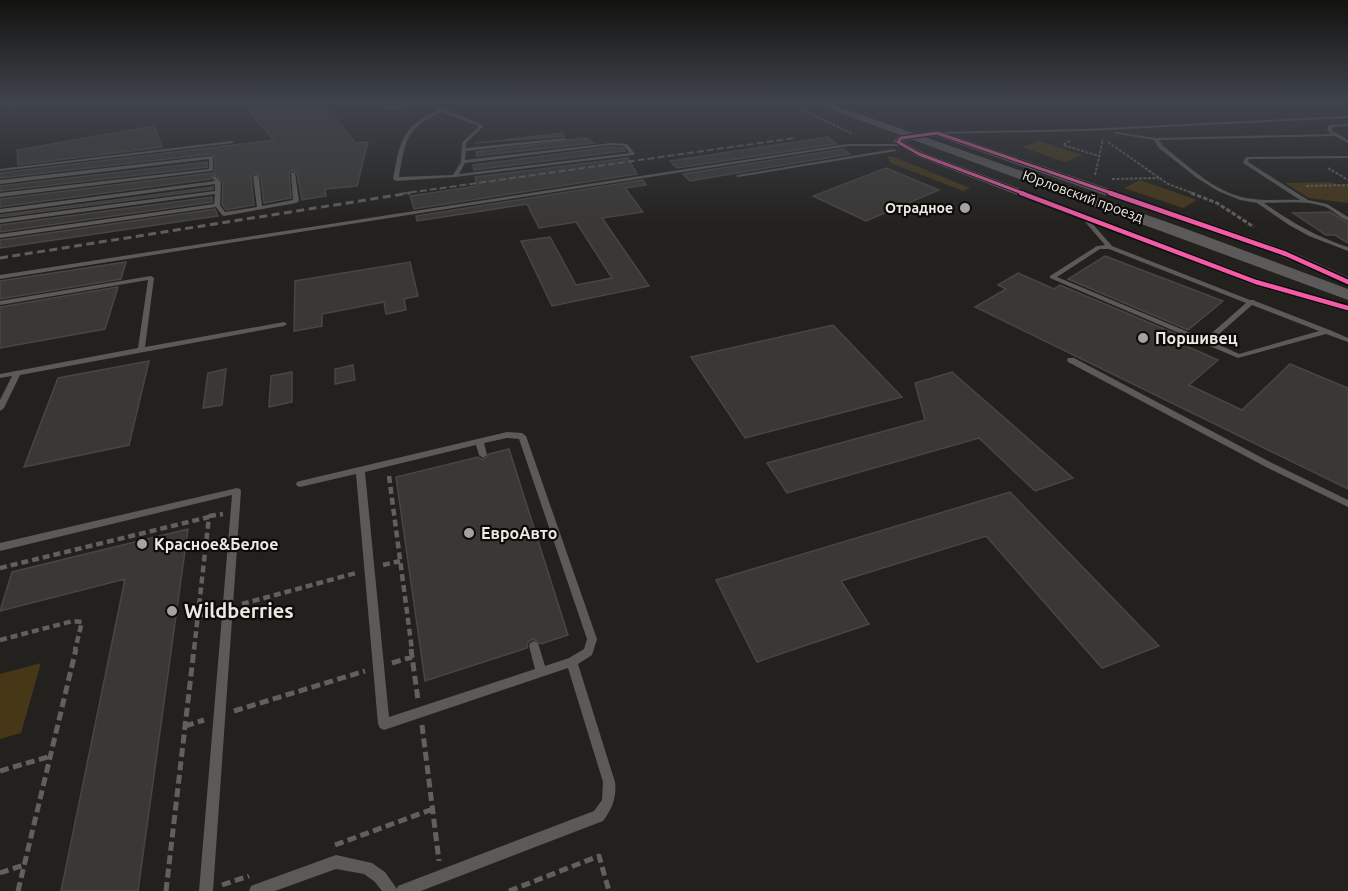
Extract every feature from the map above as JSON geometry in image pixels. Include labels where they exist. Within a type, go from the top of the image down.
[{"type":"main road","name":"Юрловский проезд","points":[[950,144],[1348,295]]},
{"type":"street","points":[[905,144],[1256,282],[1348,308]]},
{"type":"street","points":[[952,144],[1286,254],[1348,282]]},
{"type":"lane","points":[[0,170],[218,144]]},
{"type":"lane","points":[[403,144],[396,179],[455,176],[633,154],[625,144],[611,144],[463,162]]},
{"type":"lane","points":[[455,176],[463,162],[464,144]]},
{"type":"lane","points":[[464,150],[524,144]]},
{"type":"lane","points":[[0,277],[848,145],[888,144]]},
{"type":"lane","points":[[738,176],[901,144]]},
{"type":"lane","points":[[1159,144],[1223,192],[1240,199],[1258,202],[1306,201],[1326,205],[1348,219]]},
{"type":"lane","points":[[0,182],[211,157],[211,170],[218,182],[217,205],[224,214],[296,201],[293,173]]},
{"type":"lane","points":[[1306,201],[1245,162],[1248,158],[1348,157]]},
{"type":"lane","points":[[0,195],[211,170]]},
{"type":"lane","points":[[256,177],[260,208]]},
{"type":"lane","points":[[0,211],[218,182]]},
{"type":"lane","points":[[0,221],[218,192]]},
{"type":"lane","points":[[1258,202],[1305,234],[1348,249]]},
{"type":"lane","points":[[0,236],[217,205]]},
{"type":"lane","points":[[1082,215],[1110,247]]},
{"type":"lane","points":[[1328,331],[1238,356],[1052,277],[1100,247],[1110,247],[1252,301],[1328,331],[1348,340]]},
{"type":"lane","points":[[0,303],[151,278],[141,350]]},
{"type":"lane","points":[[1206,342],[1252,301]]},
{"type":"lane","points":[[0,376],[284,324]]},
{"type":"lane","points":[[1071,360],[1269,465],[1348,504]]},
{"type":"lane","points":[[0,408],[17,373]]},
{"type":"lane","points":[[300,484],[479,441],[514,434],[522,436],[592,639],[588,652],[572,662],[541,673],[384,724],[360,470]]},
{"type":"lane","points":[[479,441],[483,455]]},
{"type":"lane","points":[[0,547],[237,491],[206,891]]},
{"type":"lane","points":[[534,646],[541,673]]},
{"type":"lane","points":[[403,891],[598,816],[606,807],[610,794],[609,782],[572,662]]},
{"type":"lane","points":[[255,891],[336,862],[367,868],[380,877],[391,891]]},
{"type":"path","points":[[1065,144],[1063,145],[1099,156]]},
{"type":"path","points":[[1102,144],[1094,179],[1102,179]]},
{"type":"path","points":[[1110,144],[1159,178],[1217,203],[1262,232]]},
{"type":"path","points":[[1110,179],[1159,178]]},
{"type":"path","points":[[1284,186],[1348,185]]},
{"type":"path","points":[[387,463],[441,876]]},
{"type":"path","points":[[166,891],[211,497]]},
{"type":"path","points":[[0,568],[236,511]]},
{"type":"path","points":[[198,616],[400,561]]},
{"type":"path","points":[[0,640],[72,621],[82,622],[18,891]]},
{"type":"path","points":[[185,726],[412,657]]},
{"type":"path","points":[[0,771],[51,756]]},
{"type":"path","points":[[509,891],[599,856],[609,891]]},
{"type":"path","points":[[0,873],[24,865]]},
{"type":"shaded area","points":[[1032,144],[1047,144],[1082,155],[1065,162],[1022,147]]},
{"type":"shaded area","points":[[887,156],[970,188],[963,191],[891,163]]},
{"type":"shaded area","points":[[1140,180],[1197,200],[1183,208],[1124,188]]},
{"type":"shaded area","points":[[1329,182],[1348,186],[1348,203],[1309,198],[1285,183]]},
{"type":"shaded area","points":[[41,663],[21,733],[0,739],[0,674]]},
{"type":"building","points":[[54,144],[161,144],[162,147],[18,165],[17,150]]},
{"type":"building","points":[[244,144],[368,144],[357,186],[325,189],[326,196],[302,200],[297,173],[292,170],[289,172],[291,198],[264,203],[261,177],[255,173],[251,177],[254,205],[226,210],[222,204],[223,182],[215,174],[210,179],[0,207],[0,199],[212,173],[215,170],[215,157],[211,154],[0,178],[0,173]]},
{"type":"building","points":[[542,144],[589,144],[477,156],[476,152]]},
{"type":"building","points":[[785,144],[836,144],[677,168],[670,161]]},
{"type":"building","points":[[611,147],[623,148],[625,151],[474,170],[473,165]]},
{"type":"building","points":[[843,149],[850,154],[690,181],[683,174]]},
{"type":"building","points":[[628,158],[637,174],[414,209],[410,196],[477,186],[475,177]]},
{"type":"building","points":[[207,162],[207,167],[0,191],[0,186]]},
{"type":"building","points":[[886,168],[939,190],[866,221],[813,196]]},
{"type":"building","points":[[643,180],[646,185],[625,188],[643,212],[602,218],[649,286],[552,306],[521,241],[550,237],[576,285],[612,278],[576,222],[539,228],[527,204],[417,221],[416,216]]},
{"type":"building","points":[[213,187],[213,189],[0,217],[0,215]]},
{"type":"building","points":[[212,197],[212,202],[0,232],[0,225]]},
{"type":"building","points":[[215,209],[218,216],[0,248],[0,240]]},
{"type":"building","points":[[1330,212],[1348,223],[1348,243],[1335,235],[1326,235],[1293,213]]},
{"type":"building","points":[[1105,256],[1223,301],[1188,330],[1068,279]]},
{"type":"building","points":[[126,262],[121,279],[0,299],[0,281]]},
{"type":"building","points":[[410,262],[418,296],[404,299],[406,310],[386,314],[384,302],[322,314],[322,326],[294,331],[295,281]]},
{"type":"building","points":[[1018,273],[1054,289],[1060,285],[1181,336],[1175,341],[1218,360],[1189,385],[1242,410],[1290,364],[1348,388],[1348,489],[975,307],[1006,289],[998,285]]},
{"type":"building","points":[[118,287],[105,329],[0,348],[0,307]]},
{"type":"building","points":[[833,325],[902,397],[745,438],[691,357]]},
{"type":"building","points":[[149,361],[129,445],[24,467],[58,378]]},
{"type":"building","points":[[353,365],[355,380],[335,384],[335,369]]},
{"type":"building","points":[[226,369],[222,405],[203,408],[208,373]]},
{"type":"building","points":[[292,372],[292,402],[269,407],[271,376]]},
{"type":"building","points":[[952,372],[1073,478],[1035,491],[979,438],[787,493],[767,463],[925,420],[915,383]]},
{"type":"building","points":[[509,449],[568,635],[541,644],[533,639],[528,642],[527,648],[425,681],[396,477],[478,457],[483,460],[489,454]]},
{"type":"building","points":[[1010,492],[1159,646],[1102,668],[986,536],[841,581],[869,624],[757,662],[716,580]]},
{"type":"building","points":[[188,529],[138,891],[61,891],[125,579],[0,611],[12,572]]},
{"type":"railway","points":[[400,194],[756,144]]},
{"type":"railway","points":[[0,258],[410,193]]},
{"type":"cycle path","points":[[901,144],[919,154],[1256,282],[1348,308]]},
{"type":"cycle path","points":[[968,144],[1286,254],[1348,282]]},
{"type":"place","name":"Отрадное","points":[[965,208]]},
{"type":"place","name":"Поршивец","points":[[1143,338]]},
{"type":"place","name":"ЕвроАвто","points":[[469,533]]},
{"type":"place","name":"Красное&Белое","points":[[142,544]]},
{"type":"place","name":"Wildberries","points":[[172,611]]}]
